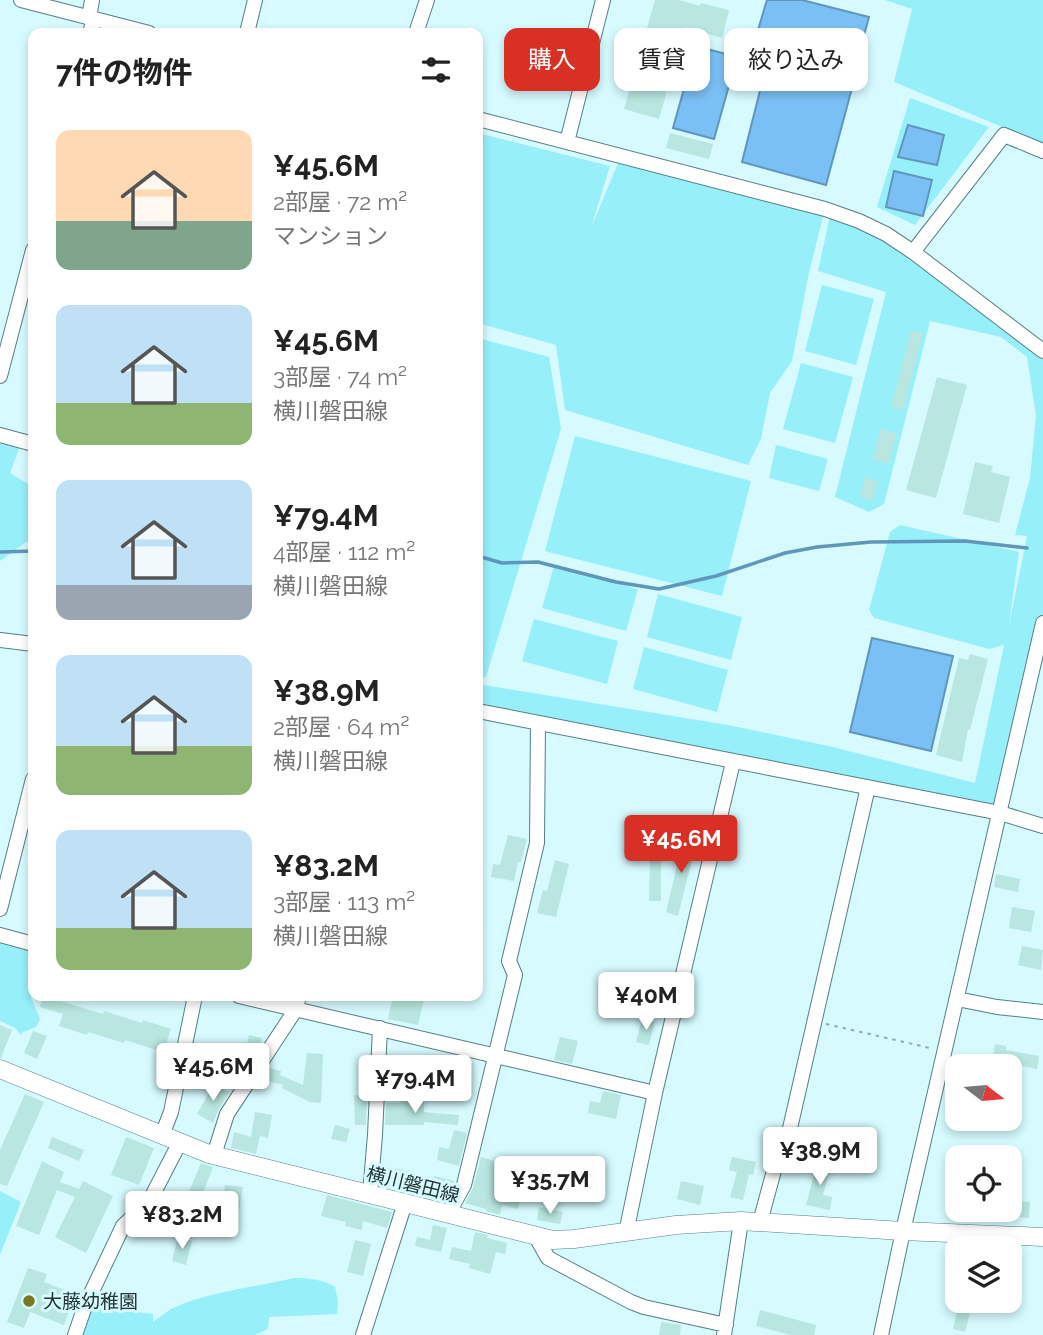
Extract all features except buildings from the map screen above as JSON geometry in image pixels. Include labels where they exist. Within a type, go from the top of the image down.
[{"type":"main road","name":"横川磐田線","points":[[0,1069],[214,1155],[553,1240],[741,1220],[1043,1237]]},
{"type":"street","points":[[21,0],[91,23],[120,28]]},
{"type":"street","points":[[91,23],[92,0]]},
{"type":"street","points":[[248,28],[255,0]]},
{"type":"street","points":[[418,28],[427,0]]},
{"type":"street","points":[[567,142],[603,0]]},
{"type":"street","points":[[483,120],[825,209],[859,221],[913,252],[1043,351]]},
{"type":"street","points":[[913,252],[1004,135],[1043,151]]},
{"type":"street","points":[[0,376],[28,269]]},
{"type":"street","points":[[0,435],[28,443]]},
{"type":"street","points":[[881,1335],[1043,622]]},
{"type":"street","points":[[0,640],[28,643]]},
{"type":"street","points":[[483,712],[1000,813],[1043,826]]},
{"type":"street","points":[[448,1214],[464,1185],[515,975],[509,961],[537,843],[538,723]]},
{"type":"street","points":[[626,1233],[655,1093],[733,762]]},
{"type":"street","points":[[760,1222],[775,1167],[788,1137],[868,787]]},
{"type":"street","points":[[0,909],[28,799]]},
{"type":"street","points":[[0,935],[28,943]]},
{"type":"street","points":[[957,999],[1043,1012]]},
{"type":"street","points":[[162,1135],[171,1112],[194,1001]]},
{"type":"street","points":[[214,1155],[227,1114],[298,1002],[380,1028],[655,1093]]},
{"type":"street","points":[[370,1194],[380,1028]]},
{"type":"street","points":[[75,1335],[85,1306],[123,1227],[150,1200],[180,1142]]},
{"type":"street","points":[[363,1335],[405,1203]]},
{"type":"street","points":[[535,1235],[548,1258],[631,1302],[725,1330],[741,1220]]},
{"type":"path","points":[[814,1021],[945,1052]]},
{"type":"shaded area","points":[[767,0],[802,0],[869,17],[866,28],[759,28]]},
{"type":"shaded area","points":[[885,0],[1043,0],[1043,144],[894,82],[912,9]]},
{"type":"shaded area","points":[[710,50],[724,54],[724,91],[727,91],[714,139],[673,128],[683,91],[710,91]]},
{"type":"shaded area","points":[[760,91],[851,91],[826,185],[742,162]]},
{"type":"shaded area","points":[[910,98],[989,127],[915,225],[877,207]]},
{"type":"shaded area","points":[[908,125],[944,135],[937,165],[898,157]]},
{"type":"shaded area","points":[[483,134],[610,166],[591,228],[621,156],[825,209],[792,361],[770,393],[761,439],[748,465],[565,410],[556,345],[483,324]]},
{"type":"shaded area","points":[[894,171],[932,180],[923,216],[886,207]]},
{"type":"shaded area","points":[[831,211],[895,240],[1043,351],[1043,623],[1001,809],[483,713],[483,685],[728,725],[833,747],[975,783],[1004,645],[989,649],[874,618],[869,610],[890,532],[900,525],[1019,552],[1009,625],[1027,536],[1015,535],[1030,478],[1036,416],[1027,357],[1001,337],[930,321],[884,504],[869,512],[835,497],[886,292],[818,271]]},
{"type":"shaded area","points":[[822,285],[874,299],[856,365],[805,351]]},
{"type":"shaded area","points":[[483,339],[549,357],[561,429],[486,677],[483,677]]},
{"type":"shaded area","points":[[801,363],[853,377],[835,443],[783,429]]},
{"type":"shaded area","points":[[0,435],[22,441],[10,473],[28,484],[28,541],[0,561]]},
{"type":"shaded area","points":[[575,436],[751,481],[722,596],[545,551]]},
{"type":"shaded area","points":[[776,445],[828,459],[819,491],[769,478]]},
{"type":"shaded area","points":[[554,566],[638,589],[626,631],[542,608]]},
{"type":"shaded area","points":[[658,594],[742,617],[731,660],[647,637]]},
{"type":"shaded area","points":[[534,619],[618,641],[607,684],[522,661]]},
{"type":"shaded area","points":[[872,638],[953,656],[931,751],[850,732]]},
{"type":"shaded area","points":[[644,647],[728,670],[717,712],[633,689]]},
{"type":"shaded area","points":[[0,941],[28,948],[28,1001],[32,1001],[40,1019],[36,1027],[21,1035],[15,1028],[0,1021]]},
{"type":"shaded area","points":[[0,1191],[21,1202],[0,1255]]},
{"type":"shaded area","points":[[294,1278],[325,1282],[335,1287],[337,1314],[269,1317],[268,1329],[255,1335],[79,1335],[85,1306],[153,1314],[153,1322],[171,1309],[200,1298]]},
{"type":"waterway","points":[[483,557],[502,563],[538,562],[616,582],[659,589],[716,576],[785,553],[817,547],[871,542],[965,541],[1027,548]]},
{"type":"waterway","points":[[0,552],[28,551]]},
{"type":"place","name":"大藤幼稚園","points":[[29,1301]]}]
